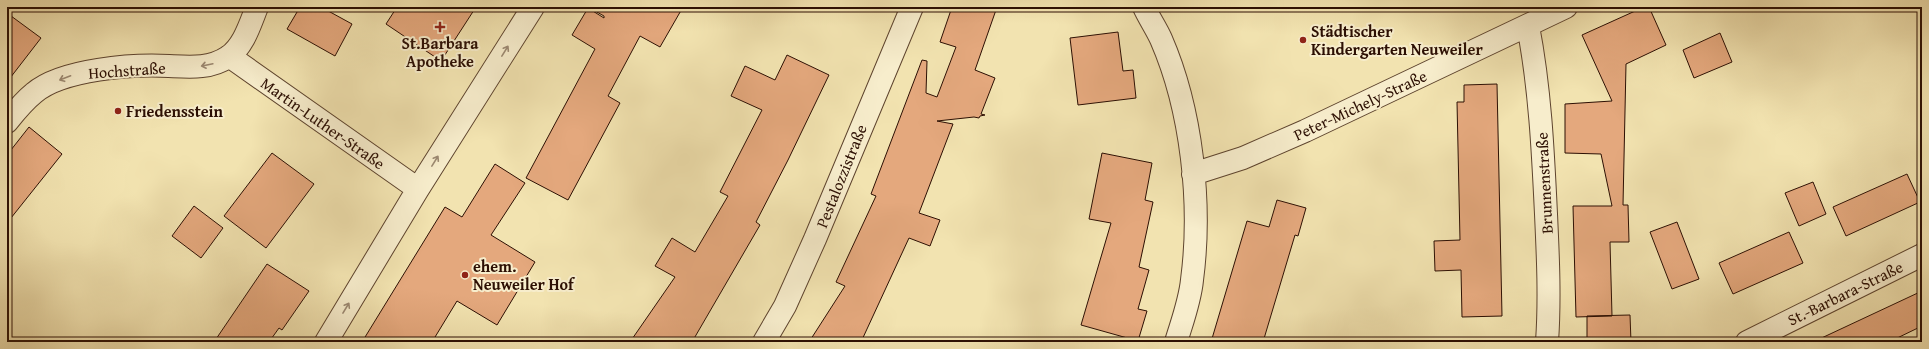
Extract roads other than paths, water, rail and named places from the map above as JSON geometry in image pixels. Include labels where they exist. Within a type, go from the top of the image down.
[{"type":"street","name":"Hochstraße","points":[[7,122],[34,92],[73,74],[139,66],[209,66],[229,56],[244,38],[257,7]]},
{"type":"street","points":[[326,342],[418,189],[533,7]]},
{"type":"street","name":"Pestalozzistraße","points":[[764,342],[785,306],[815,239],[912,7]]},
{"type":"street","points":[[1144,7],[1161,39],[1179,92],[1187,128],[1193,174],[1197,222],[1192,282],[1176,342]]},
{"type":"street","name":"Peter-Michely-Straße","points":[[1193,174],[1243,158],[1305,132],[1566,7]]},
{"type":"street","name":"Brunnenstraße","points":[[1528,26],[1536,66],[1542,137],[1550,308],[1548,342]]},
{"type":"street","name":"Martin-Luther-Straße","points":[[229,56],[418,189]]},
{"type":"street","name":"St.-Barbara-Straße","points":[[1747,342],[1922,255]]},
{"type":"place","name":"St.Barbara Apotheke","points":[[440,27]]},
{"type":"place","name":"Städtischer Kindergarten Neuweiler","points":[[1303,40]]},
{"type":"place","name":"Friedensstein","points":[[118,111]]},
{"type":"place","name":"ehem. Neuweiler Hof","points":[[465,275]]}]
